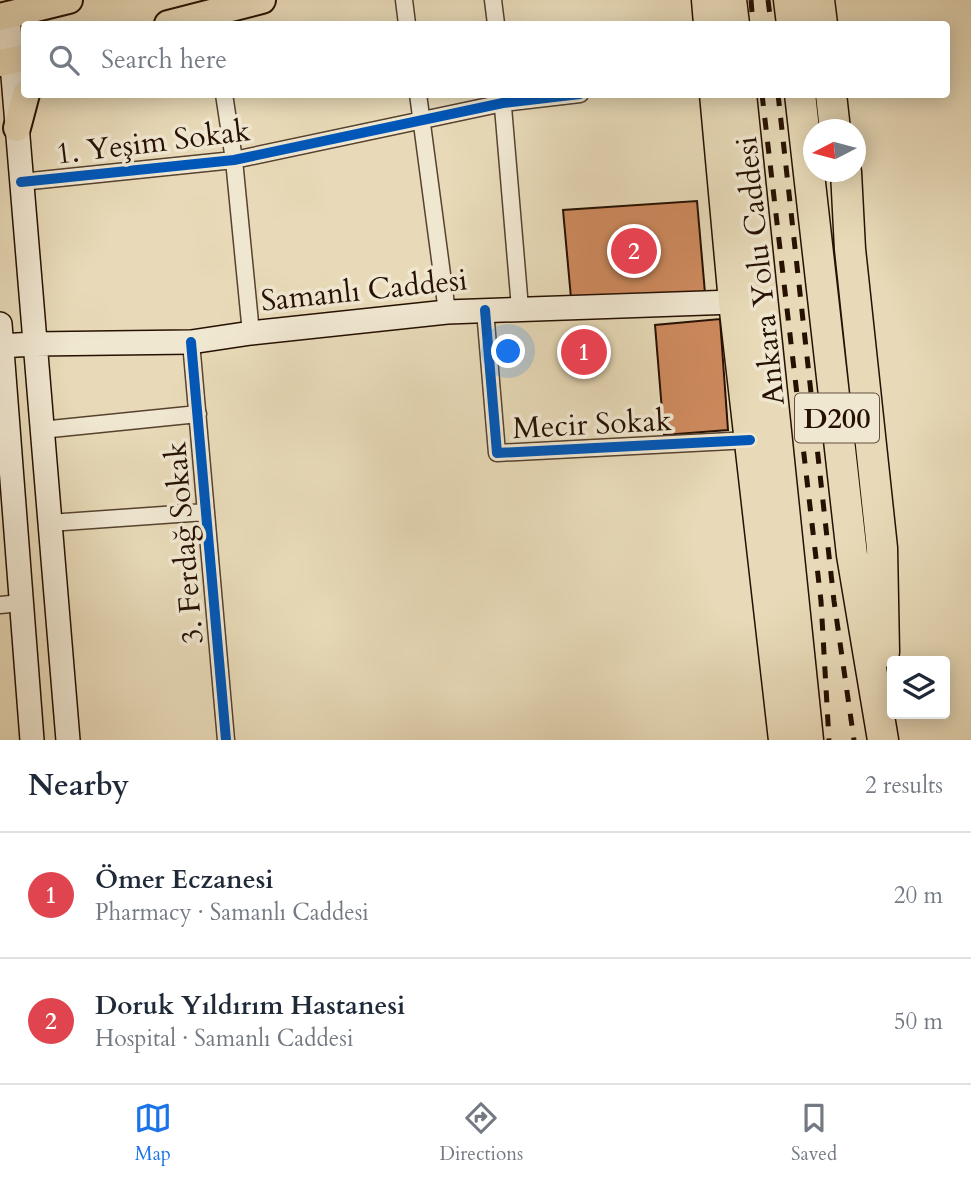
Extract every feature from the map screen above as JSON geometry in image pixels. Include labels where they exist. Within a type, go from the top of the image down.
[{"type":"highway","points":[[706,0],[709,21]]},
{"type":"highway","points":[[731,0],[734,21]]},
{"type":"highway","points":[[789,0],[792,21]]},
{"type":"highway","points":[[819,0],[822,21]]},
{"type":"highway","points":[[839,21],[840,0]]},
{"type":"highway","name":"D200","points":[[715,98],[734,302],[784,740]]},
{"type":"highway","name":"Ankara Yolu Caddesi","points":[[741,98],[808,740]]},
{"type":"highway","name":"Ankara Yolu Caddesi","points":[[800,98],[852,555],[884,740]]},
{"type":"highway","points":[[831,98],[834,119]]},
{"type":"highway","points":[[842,98],[843,119]]},
{"type":"highway","points":[[844,182],[882,548],[884,740]]},
{"type":"main road","points":[[68,740],[12,60],[4,16],[39,4],[69,0]]},
{"type":"main road","points":[[195,21],[213,19],[262,0]]},
{"type":"main road","points":[[17,128],[25,98]]},
{"type":"main road","name":"Samanlı Caddesi","points":[[0,338],[34,344],[191,342],[447,312],[734,302]]},
{"type":"main road","points":[[0,338],[11,604],[32,740]]},
{"type":"street","points":[[404,0],[407,21]]},
{"type":"street","points":[[493,0],[496,21]]},
{"type":"street","name":"1. Yeşim Sokak","points":[[225,98],[234,160],[251,333]]},
{"type":"street","points":[[418,98],[447,312]]},
{"type":"street","points":[[503,99],[520,308]]},
{"type":"street","name":"1. Yeşim Sokak","points":[[21,182],[234,160],[421,120],[503,99]]},
{"type":"street","name":"Mecir Sokak","points":[[485,310],[497,453],[750,440]]},
{"type":"street","name":"3. Ferdağ Sokak","points":[[191,342],[226,740]]},
{"type":"street","points":[[41,430],[198,414]]},
{"type":"street","points":[[49,523],[206,512]]},
{"type":"building","points":[[697,201],[705,293],[571,298],[563,210]]},
{"type":"building","points":[[720,319],[728,430],[664,435],[655,325]]},
{"type":"railway","points":[[751,0],[753,21]]},
{"type":"railway","points":[[768,0],[771,21]]},
{"type":"railway","points":[[762,98],[821,601],[829,740]]},
{"type":"railway","points":[[778,98],[834,601],[854,740]]},
{"type":"cycle path","points":[[21,182],[234,160],[503,103],[546,98]]},
{"type":"cycle path","points":[[485,310],[497,453],[750,440]]},
{"type":"cycle path","points":[[191,342],[226,740]]},
{"type":"place","name":"Doruk Yıldırım Hastanesi","points":[[634,251]]},
{"type":"place","name":"Ömer Eczanesi","points":[[584,352]]}]
